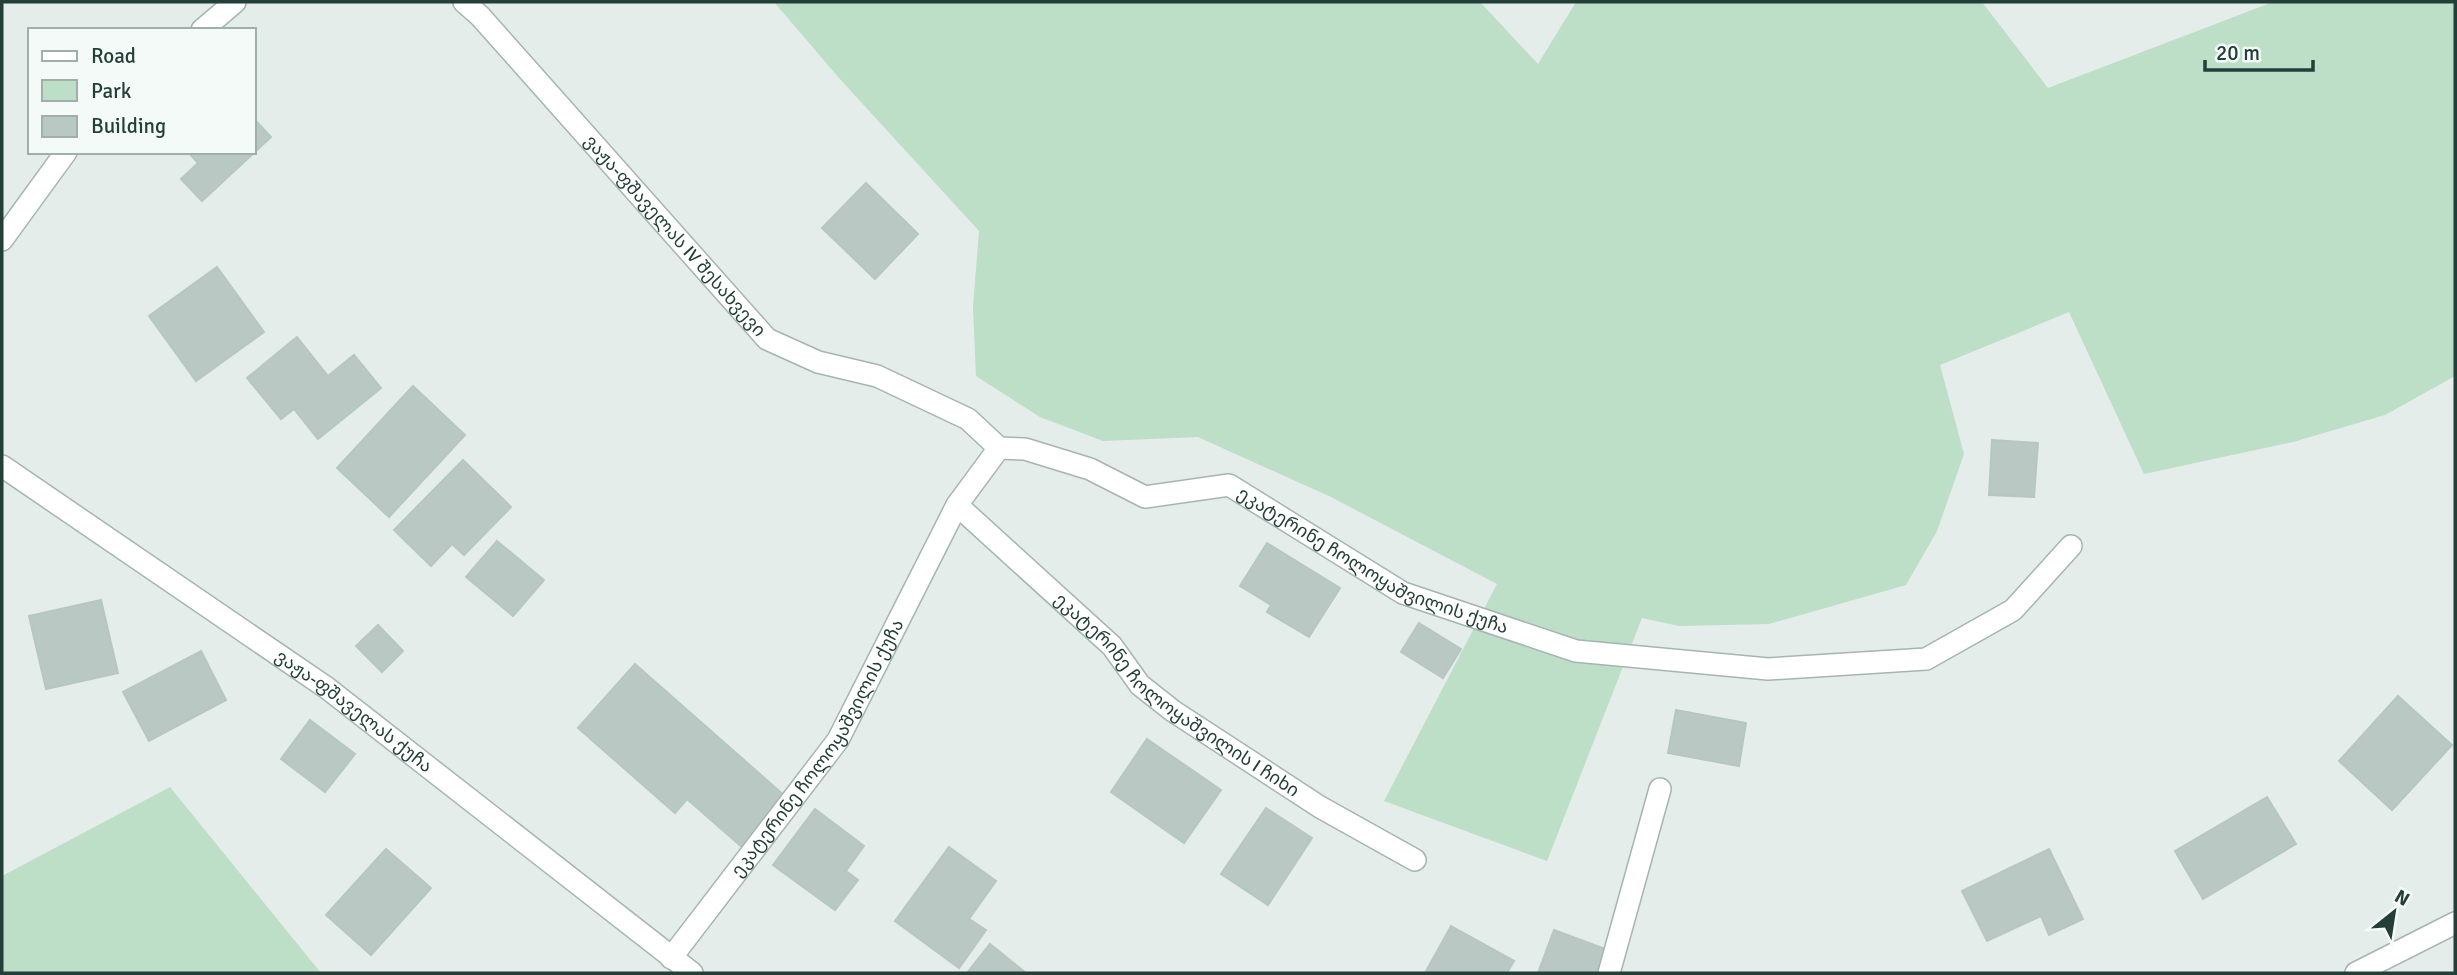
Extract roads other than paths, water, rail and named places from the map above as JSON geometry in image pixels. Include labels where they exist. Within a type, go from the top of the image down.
[{"type":"street","points":[[204,28],[235,2]]},
{"type":"street","name":"ვაჟა-ფშაველას IV შესახვევი","points":[[464,2],[480,16],[767,339],[818,362],[877,376],[968,419],[999,448]]},
{"type":"street","points":[[2,240],[65,154]]},
{"type":"street","name":"ეკატერინე ჩოლოყაშვილის ქუჩა","points":[[671,958],[838,740],[957,505],[999,448],[1025,449],[1090,468],[1145,498],[1229,485],[1403,593],[1576,651],[1768,669],[1926,659],[2013,610],[2071,546]]},
{"type":"street","name":"ვაჟა-ფშაველას ქუჩა","points":[[2,466],[327,688],[691,973]]},
{"type":"street","name":"ეკატერინე ჩოლოყაშვილის I ჩიხი","points":[[957,505],[1112,646],[1140,685],[1172,711],[1320,807],[1415,860]]},
{"type":"street","points":[[1609,973],[1660,789]]},
{"type":"street","points":[[2357,973],[2455,923]]}]
